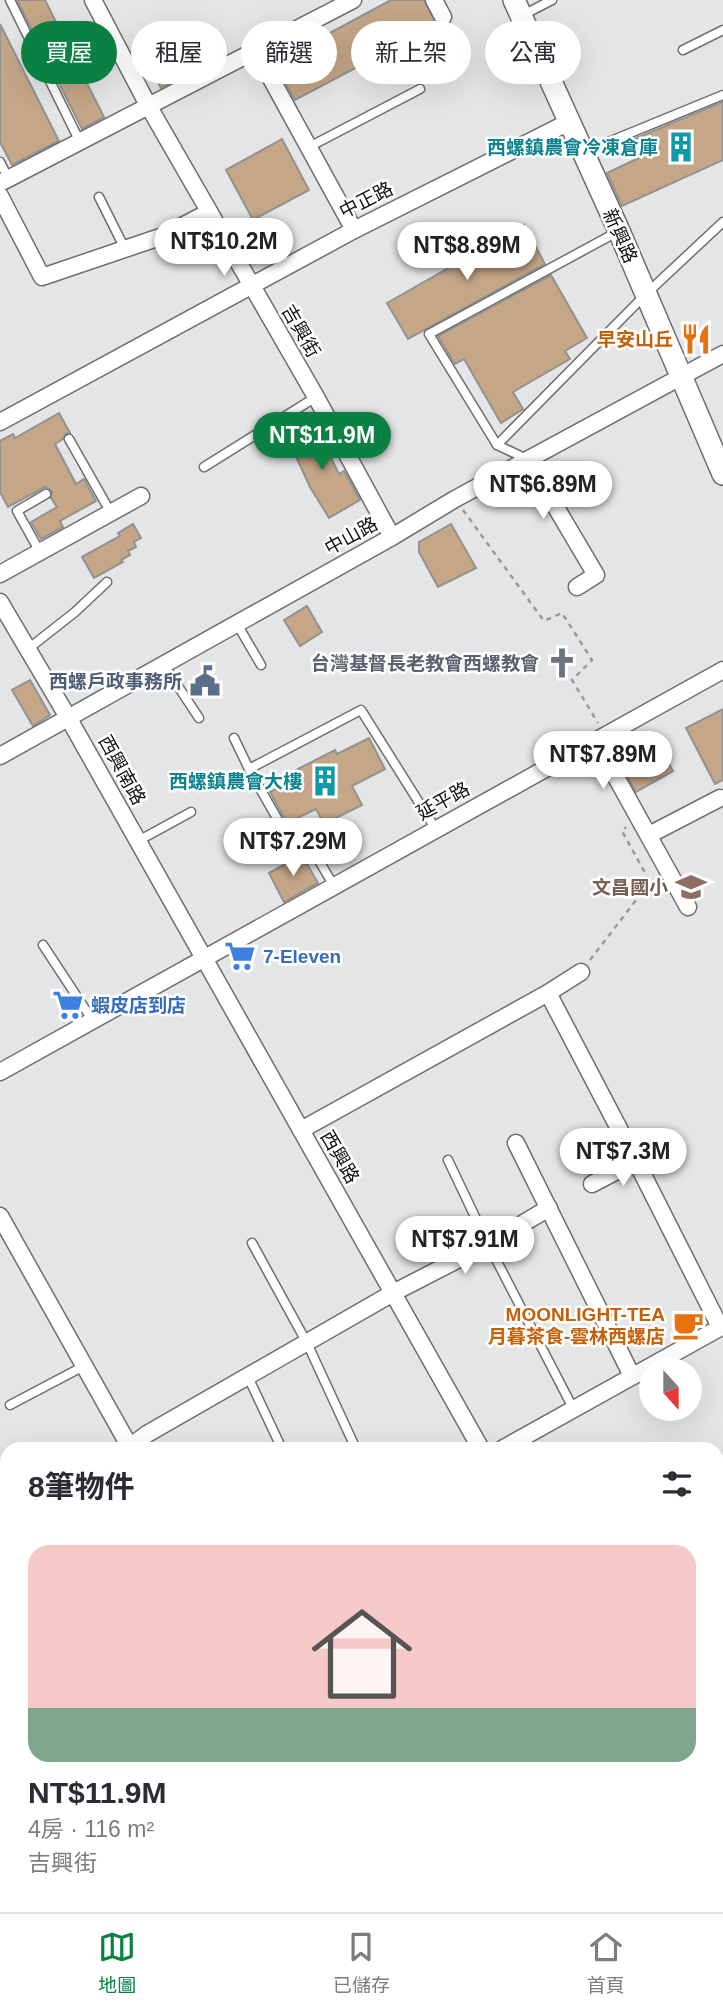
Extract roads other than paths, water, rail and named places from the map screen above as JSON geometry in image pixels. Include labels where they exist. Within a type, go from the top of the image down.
[{"type":"street","name":"吉興街","points":[[93,0],[149,107],[316,397],[392,537]]},
{"type":"street","points":[[313,21],[353,0]]},
{"type":"street","points":[[434,0],[443,17]]},
{"type":"street","name":"新興路","points":[[517,8],[619,231],[723,474]]},
{"type":"street","points":[[4,181],[241,59]]},
{"type":"street","points":[[274,84],[354,230]]},
{"type":"street","name":"中正路","points":[[0,422],[354,230],[569,122]]},
{"type":"street","points":[[0,196],[42,277],[163,236],[209,212]]},
{"type":"street","name":"中山路","points":[[0,756],[392,537],[455,499],[723,354]]},
{"type":"street","points":[[528,460],[596,575],[577,587]]},
{"type":"street","points":[[0,574],[141,496]]},
{"type":"street","name":"西興南路","points":[[0,602],[204,959]]},
{"type":"street","name":"延平路","points":[[0,1072],[723,670]]},
{"type":"street","points":[[600,738],[688,907]]},
{"type":"street","points":[[649,835],[720,798]]},
{"type":"street","name":"西興路","points":[[204,959],[477,1442]]},
{"type":"street","points":[[301,1130],[548,993],[580,972]]},
{"type":"street","points":[[515,1442],[722,1326],[548,993]]},
{"type":"street","points":[[516,1143],[632,1376]]},
{"type":"street","points":[[592,1184],[636,1161]]},
{"type":"street","points":[[137,1442],[393,1293],[488,1244],[549,1208]]},
{"type":"street","points":[[0,1216],[126,1442]]},
{"type":"lane","points":[[10,0],[80,142]]},
{"type":"lane","points":[[517,8],[552,0]]},
{"type":"lane","points":[[683,50],[720,32],[723,44]]},
{"type":"lane","points":[[309,147],[420,89]]},
{"type":"lane","points":[[584,152],[723,95]]},
{"type":"lane","points":[[0,162],[4,181]]},
{"type":"lane","points":[[99,197],[125,249]]},
{"type":"lane","points":[[497,445],[646,294],[723,222]]},
{"type":"lane","points":[[528,460],[497,445],[429,334],[619,231]]},
{"type":"lane","points":[[204,467],[316,397]]},
{"type":"lane","points":[[69,439],[111,513]]},
{"type":"lane","points":[[40,552],[17,511],[46,495]]},
{"type":"lane","points":[[29,649],[107,582]]},
{"type":"lane","points":[[237,624],[261,665]]},
{"type":"lane","points":[[164,665],[199,718]]},
{"type":"lane","points":[[249,769],[361,710],[435,828]]},
{"type":"lane","points":[[234,738],[295,850],[309,844],[334,886]]},
{"type":"lane","points":[[138,841],[191,812]]},
{"type":"lane","points":[[43,945],[93,1021]]},
{"type":"lane","points":[[448,1160],[574,1410]]},
{"type":"lane","points":[[252,1244],[307,1343],[353,1442]]},
{"type":"lane","points":[[10,1405],[84,1366]]},
{"type":"lane","points":[[248,1377],[279,1442]]},
{"type":"place","name":"西螺鎮農會冷凍倉庫","points":[[681,147]]},
{"type":"place","name":"早安山丘","points":[[696,339]]},
{"type":"place","name":"台灣基督長老教會西螺教會","points":[[562,663]]},
{"type":"place","name":"西螺戶政事務所","points":[[205,681]]},
{"type":"place","name":"西螺鎮農會大樓","points":[[325,781]]},
{"type":"place","name":"文昌國小","points":[[691,887]]},
{"type":"place","name":"7-Eleven","points":[[240,956]]},
{"type":"place","name":"蝦皮店到店","points":[[68,1005]]},
{"type":"place","name":"MOONLIGHT-TEA 月暮茶食-雲林西螺店","points":[[688,1325]]}]
